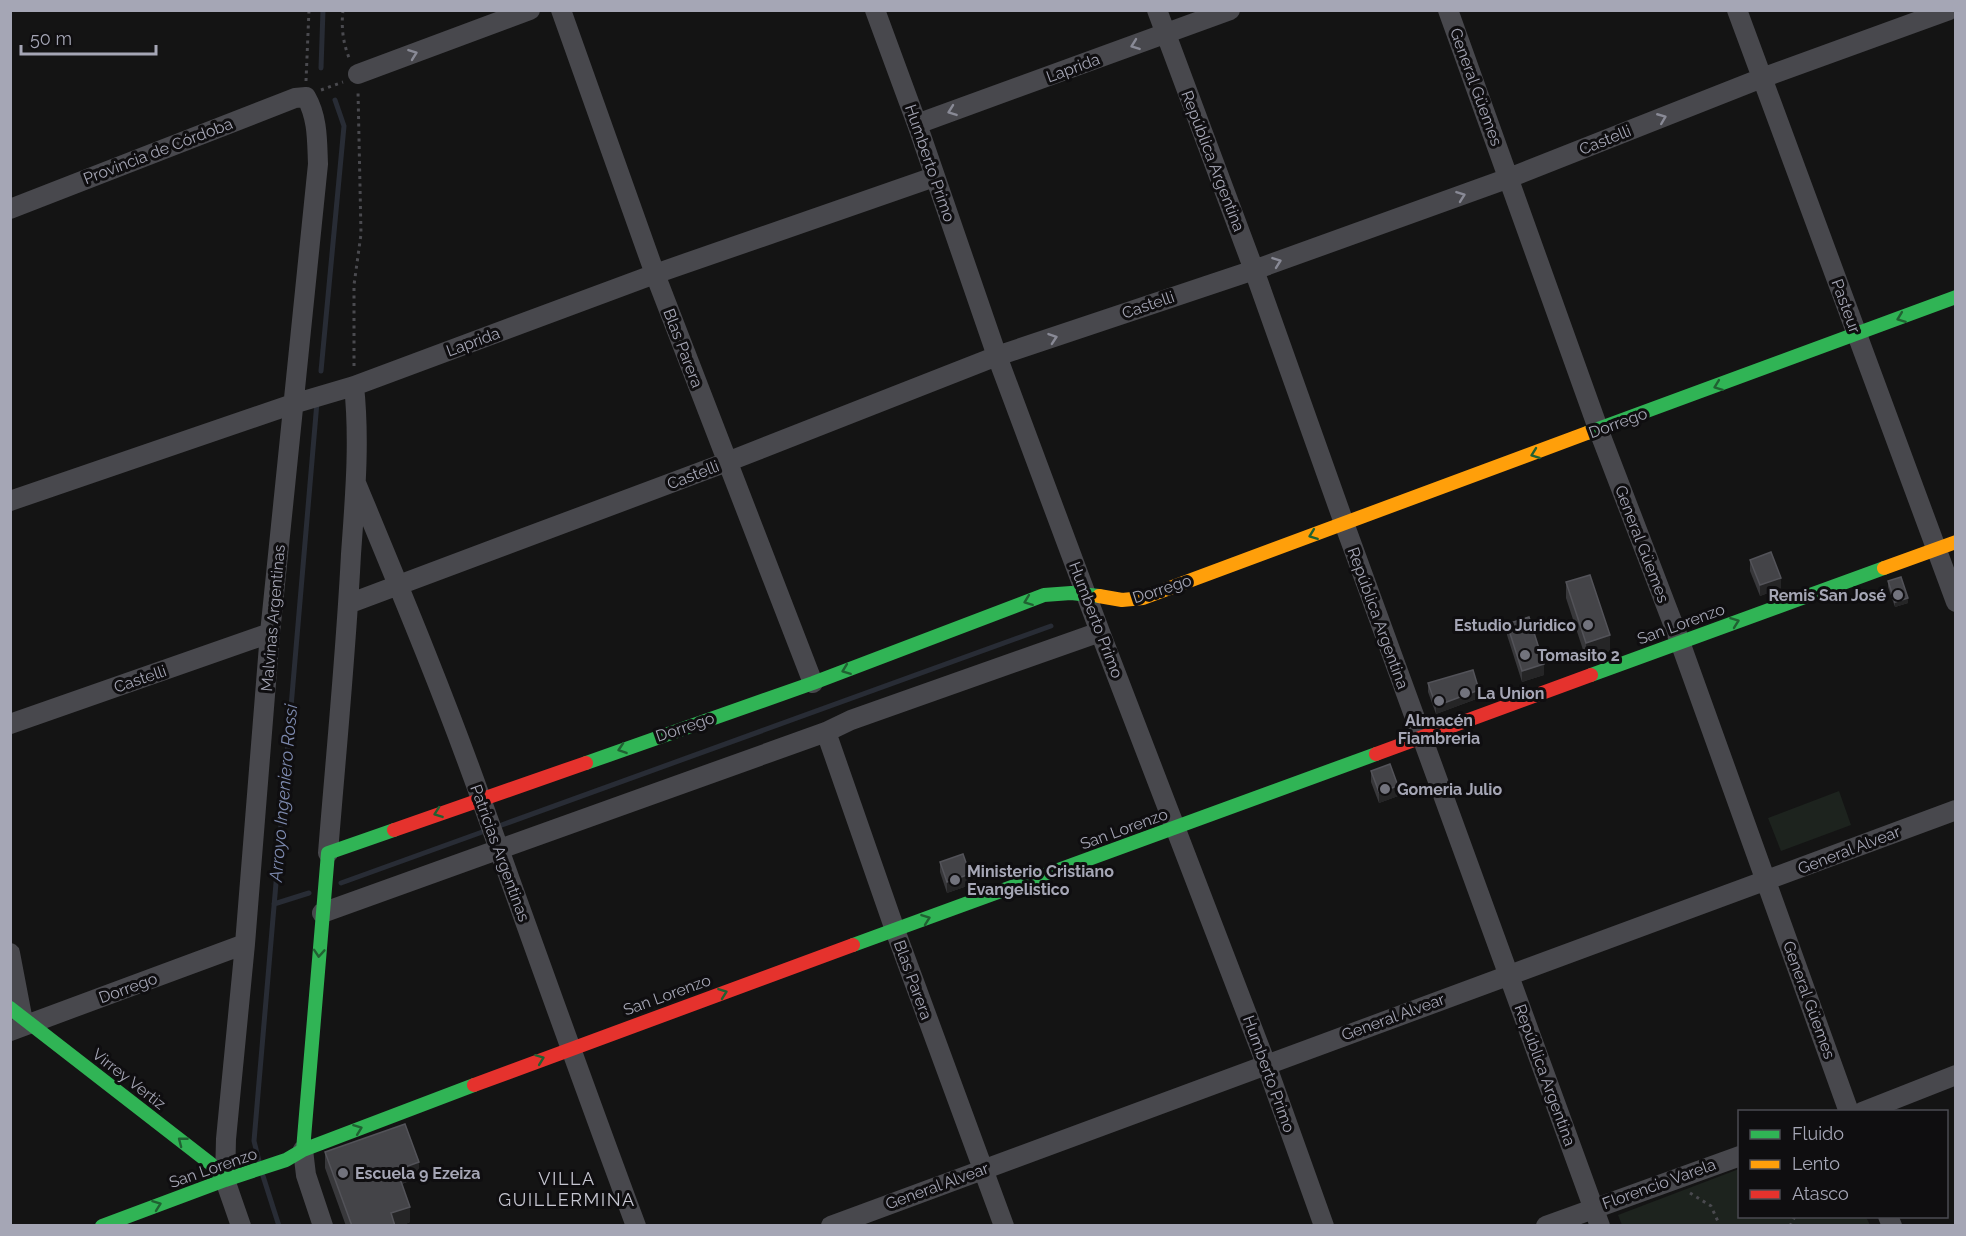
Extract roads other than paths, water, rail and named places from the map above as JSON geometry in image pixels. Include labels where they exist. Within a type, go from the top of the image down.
[{"type":"street","points":[[351,78],[530,10]]},
{"type":"street","name":"Blas Parera","points":[[561,10],[655,274],[813,683]]},
{"type":"street","name":"Humberto Primo","points":[[875,10],[997,356],[1266,1064],[1324,1226]]},
{"type":"street","name":"República Argentina","points":[[1157,10],[1254,270],[1597,1217]]},
{"type":"street","name":"Laprida","points":[[917,124],[1230,10]]},
{"type":"street","name":"General Güemes","points":[[1448,10],[1599,431],[1680,642],[1848,1110]]},
{"type":"street","name":"Pasteur","points":[[1737,10],[1956,602]]},
{"type":"street","name":"Castelli","points":[[348,604],[727,462],[997,356],[1254,270],[1509,178],[1762,78],[1949,10]]},
{"type":"street","name":"Provincia de Córdoba","points":[[10,209],[295,98],[314,93]]},
{"type":"street","name":"Malvinas Argentinas","points":[[241,1226],[226,1139],[245,944],[270,633],[302,401],[318,164],[317,132],[312,107],[314,93]]},
{"type":"street","name":"Laprida","points":[[10,501],[348,387],[655,274],[934,177]]},
{"type":"street","name":"Dorrego","points":[[328,853],[813,683],[1044,595],[1064,592],[1133,602],[1956,297]]},
{"type":"street","points":[[323,1226],[306,1175],[295,1155],[328,853],[348,604],[356,483],[357,410],[348,387]]},
{"type":"street","name":"Patricias Argentinas","points":[[356,483],[481,798],[636,1226]]},
{"type":"street","name":"San Lorenzo","points":[[102,1226],[295,1155],[570,1048],[1956,542]]},
{"type":"street","points":[[321,913],[1100,632]]},
{"type":"street","name":"Castelli","points":[[10,724],[270,633]]},
{"type":"street","name":"Blas Parera","points":[[826,732],[895,930],[1004,1226]]},
{"type":"street","name":"General Alvear","points":[[831,1226],[1956,810]]},
{"type":"street","name":"Dorrego","points":[[19,1020],[245,944]]},
{"type":"street","points":[[10,953],[19,1020]]},
{"type":"street","name":"Virrey Vertiz","points":[[19,1020],[211,1164],[233,1177]]},
{"type":"street","points":[[1867,1110],[1956,1076]]},
{"type":"street","name":"Florencio Varela","points":[[1546,1226],[1597,1217],[1671,1180],[1738,1157]]},
{"type":"waterway","points":[[321,68],[323,10]]},
{"type":"waterway","points":[[321,371],[344,126],[335,100]]},
{"type":"waterway","name":"Arroyo Ingeniero Rossi","points":[[259,1161],[254,1141],[317,402]]},
{"type":"waterway","points":[[499,826],[1051,626]]},
{"type":"waterway","points":[[341,883],[485,831]]},
{"type":"waterway","points":[[274,904],[309,893]]},
{"type":"waterway","points":[[263,1176],[279,1226]]},
{"type":"place","name":"Remis San José","points":[[1898,595]]},
{"type":"place","name":"Estudio Juridico","points":[[1588,625]]},
{"type":"place","name":"Tomasito 2","points":[[1525,655]]},
{"type":"place","name":"La Union","points":[[1465,693]]},
{"type":"place","name":"Almacén Fiambreria","points":[[1439,701]]},
{"type":"place","name":"Gomeria Julio","points":[[1385,789]]},
{"type":"place","name":"Ministerio Cristiano Evangelistico","points":[[955,880]]},
{"type":"place","name":"Escuela 9 Ezeiza","points":[[343,1173]]},
{"type":"district","name":"VILLA GUILLERMINA","points":[[567,1188]]}]
